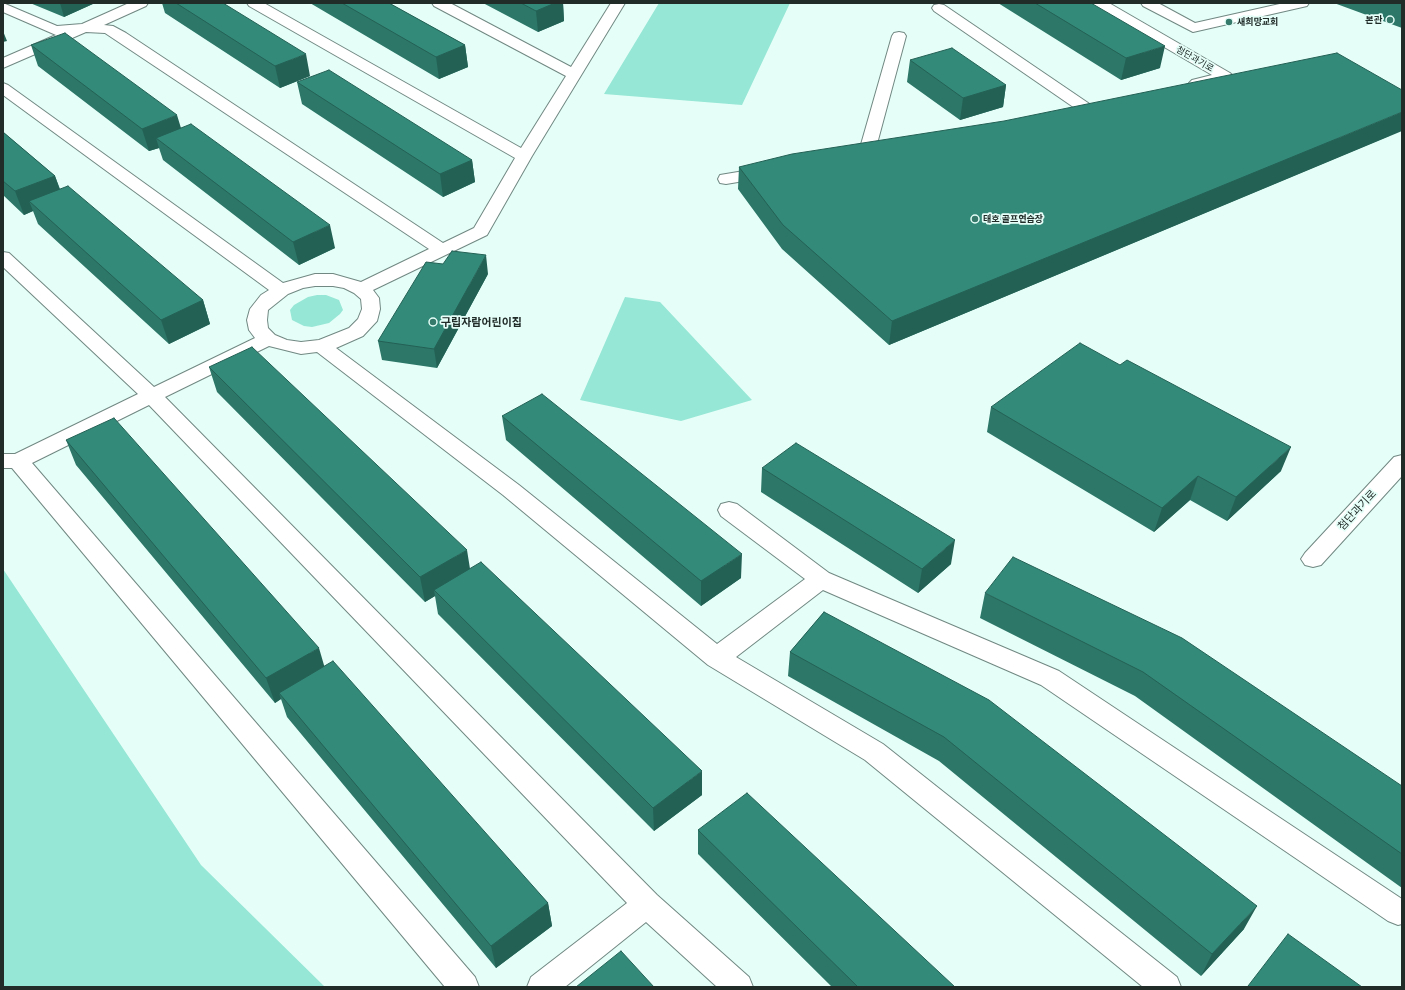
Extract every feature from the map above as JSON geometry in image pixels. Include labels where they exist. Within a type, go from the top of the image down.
[{"type":"street","points":[[3,64],[141,3]]},
{"type":"street","points":[[254,3],[321,39],[524,156]]},
{"type":"street","points":[[439,3],[575,75]]},
{"type":"street","points":[[361,289],[481,231],[524,156],[618,3]]},
{"type":"street","name":"첨단과기로","points":[[1098,3],[1225,76],[1179,88]]},
{"type":"street","points":[[1148,3],[1193,28],[1302,3]]},
{"type":"street","points":[[3,7],[55,31],[84,28],[108,29],[121,36],[442,250]]},
{"type":"street","points":[[939,8],[1096,108],[1065,115]]},
{"type":"street","points":[[850,158],[874,154],[899,36]]},
{"type":"street","points":[[3,88],[281,290]]},
{"type":"street","points":[[726,179],[780,170]]},
{"type":"street","points":[[3,257],[151,395],[647,904],[738,987]]},
{"type":"street","points":[[321,280],[349,283],[361,289],[370,298],[371,309],[367,321],[356,332],[340,340],[321,346],[301,348],[283,345],[268,339],[259,330],[257,320],[259,309],[268,298],[281,290],[298,283],[321,280]]},
{"type":"street","points":[[268,339],[11,461],[464,987]]},
{"type":"street","points":[[321,346],[511,490],[717,658],[874,752],[1166,987]]},
{"type":"street","name":"첨단과기로","points":[[1313,559],[1402,462]]},
{"type":"street","points":[[729,510],[821,579],[1050,678],[1398,912]]},
{"type":"street","points":[[717,658],[821,579]]},
{"type":"street","points":[[542,987],[647,904]]},
{"type":"green space","points":[[659,3],[790,3],[742,105],[604,94]]},
{"type":"green space","points":[[326,295],[339,300],[343,310],[329,323],[312,327],[304,326],[292,320],[290,310],[294,305],[308,297]]},
{"type":"green space","points":[[625,297],[660,302],[752,400],[681,421],[580,400]]},
{"type":"green space","points":[[3,569],[201,865],[325,987],[3,987]]},
{"type":"building","points":[[176,3],[223,3],[306,54],[275,66]]},
{"type":"building","points":[[342,3],[389,3],[465,45],[436,57]]},
{"type":"building","points":[[521,3],[555,3],[536,11]]},
{"type":"building","points":[[1035,3],[1091,3],[1165,46],[1126,58]]},
{"type":"building","points":[[65,33],[177,115],[142,129],[31,45]]},
{"type":"building","points":[[952,48],[1006,85],[963,98],[910,60]]},
{"type":"building","name":"태호 골프연습장","points":[[1337,53],[1402,90],[1402,112],[892,321],[783,225],[739,167],[792,154],[1004,121]]},
{"type":"building","points":[[329,70],[472,160],[440,174],[297,82]]},
{"type":"building","points":[[191,124],[330,225],[293,242],[156,138]]},
{"type":"building","points":[[3,132],[55,176],[15,191],[3,181]]},
{"type":"building","points":[[68,186],[203,300],[161,320],[29,201]]},
{"type":"building","points":[[452,251],[486,255],[434,349],[378,341],[426,262],[443,264]]},
{"type":"building","points":[[1080,343],[1120,365],[1127,360],[1291,447],[1236,497],[1198,476],[1162,508],[991,407]]},
{"type":"building","points":[[252,347],[467,550],[420,577],[209,367]]},
{"type":"building","points":[[542,394],[742,554],[701,581],[502,416]]},
{"type":"building","points":[[114,418],[319,648],[266,678],[66,440]]},
{"type":"building","points":[[796,443],[955,540],[922,569],[762,468]]},
{"type":"building","points":[[1013,557],[1182,638],[1402,786],[1402,854],[1143,672],[985,593]]},
{"type":"building","points":[[481,562],[702,771],[653,808],[434,590]]},
{"type":"building","points":[[824,612],[989,700],[1257,906],[1212,954],[944,737],[790,652]]},
{"type":"building","points":[[333,661],[548,903],[491,946],[279,693]]},
{"type":"building","points":[[747,793],[955,987],[858,987],[698,830]]},
{"type":"building","points":[[1288,934],[1362,987],[1248,986]]},
{"type":"building","points":[[621,951],[654,987],[576,987]]},
{"type":"place","name":"본관","points":[[1390,20]]},
{"type":"place","name":"새희망교회","points":[[1229,22]]},
{"type":"place","name":"태호 골프연습장","points":[[975,219]]},
{"type":"place","name":"구립자람어린이집","points":[[433,322]]}]
